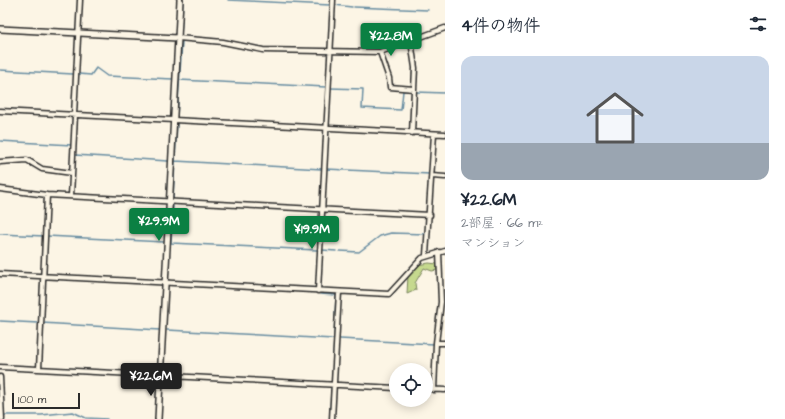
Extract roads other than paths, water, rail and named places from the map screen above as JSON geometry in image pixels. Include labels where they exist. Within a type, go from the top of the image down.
[{"type":"street","points":[[71,196],[80,0]]},
{"type":"street","points":[[158,419],[180,0]]},
{"type":"street","points":[[318,291],[332,0]]},
{"type":"street","points":[[0,29],[178,38],[224,42],[263,50],[380,52],[445,28]]},
{"type":"street","points":[[411,41],[415,68],[412,133]]},
{"type":"street","points":[[380,52],[389,78],[390,87],[414,89]]},
{"type":"street","points":[[0,111],[445,134]]},
{"type":"street","points":[[426,255],[430,215],[434,134]]},
{"type":"street","points":[[0,162],[27,160],[42,169],[72,174]]},
{"type":"street","points":[[432,176],[445,177]]},
{"type":"street","points":[[0,189],[47,195],[430,215]]},
{"type":"street","points":[[38,369],[47,195]]},
{"type":"street","points":[[0,274],[389,294],[416,262],[426,255],[445,251]]},
{"type":"street","points":[[439,252],[441,302],[436,343],[434,390],[445,390]]},
{"type":"street","points":[[332,419],[339,292]]},
{"type":"street","points":[[436,343],[445,343]]},
{"type":"street","points":[[0,367],[389,388]]},
{"type":"street","points":[[0,377],[2,419]]},
{"type":"waterway","points":[[181,35],[183,0]]},
{"type":"waterway","points":[[228,0],[330,5]]},
{"type":"waterway","points":[[334,5],[352,7]]},
{"type":"waterway","points":[[354,7],[428,10]]},
{"type":"waterway","points":[[177,117],[182,42]]},
{"type":"waterway","points":[[79,74],[91,75],[96,68],[107,76],[173,79]]},
{"type":"waterway","points":[[0,70],[73,74]]},
{"type":"waterway","points":[[179,80],[326,87]]},
{"type":"waterway","points":[[330,88],[363,89],[362,108],[401,110],[403,91],[411,91]]},
{"type":"waterway","points":[[416,92],[445,93]]},
{"type":"waterway","points":[[173,199],[177,123]]},
{"type":"waterway","points":[[0,141],[72,145]]},
{"type":"waterway","points":[[75,155],[168,161]]},
{"type":"waterway","points":[[175,161],[322,169]]},
{"type":"waterway","points":[[326,169],[430,174]]},
{"type":"waterway","points":[[173,205],[171,243],[317,250]]},
{"type":"waterway","points":[[340,251],[359,252],[380,236],[391,233],[426,234]]},
{"type":"waterway","points":[[0,234],[44,236]]},
{"type":"waterway","points":[[47,236],[164,242]]},
{"type":"waterway","points":[[322,250],[336,251]]},
{"type":"waterway","points":[[320,294],[336,295],[332,382]]},
{"type":"waterway","points":[[0,321],[38,323]]},
{"type":"waterway","points":[[42,323],[160,330]]},
{"type":"waterway","points":[[167,330],[334,339]]},
{"type":"waterway","points":[[340,339],[434,344]]},
{"type":"waterway","points":[[330,419],[331,388]]},
{"type":"waterway","points":[[5,415],[41,415],[73,412],[86,418],[107,419]]}]
